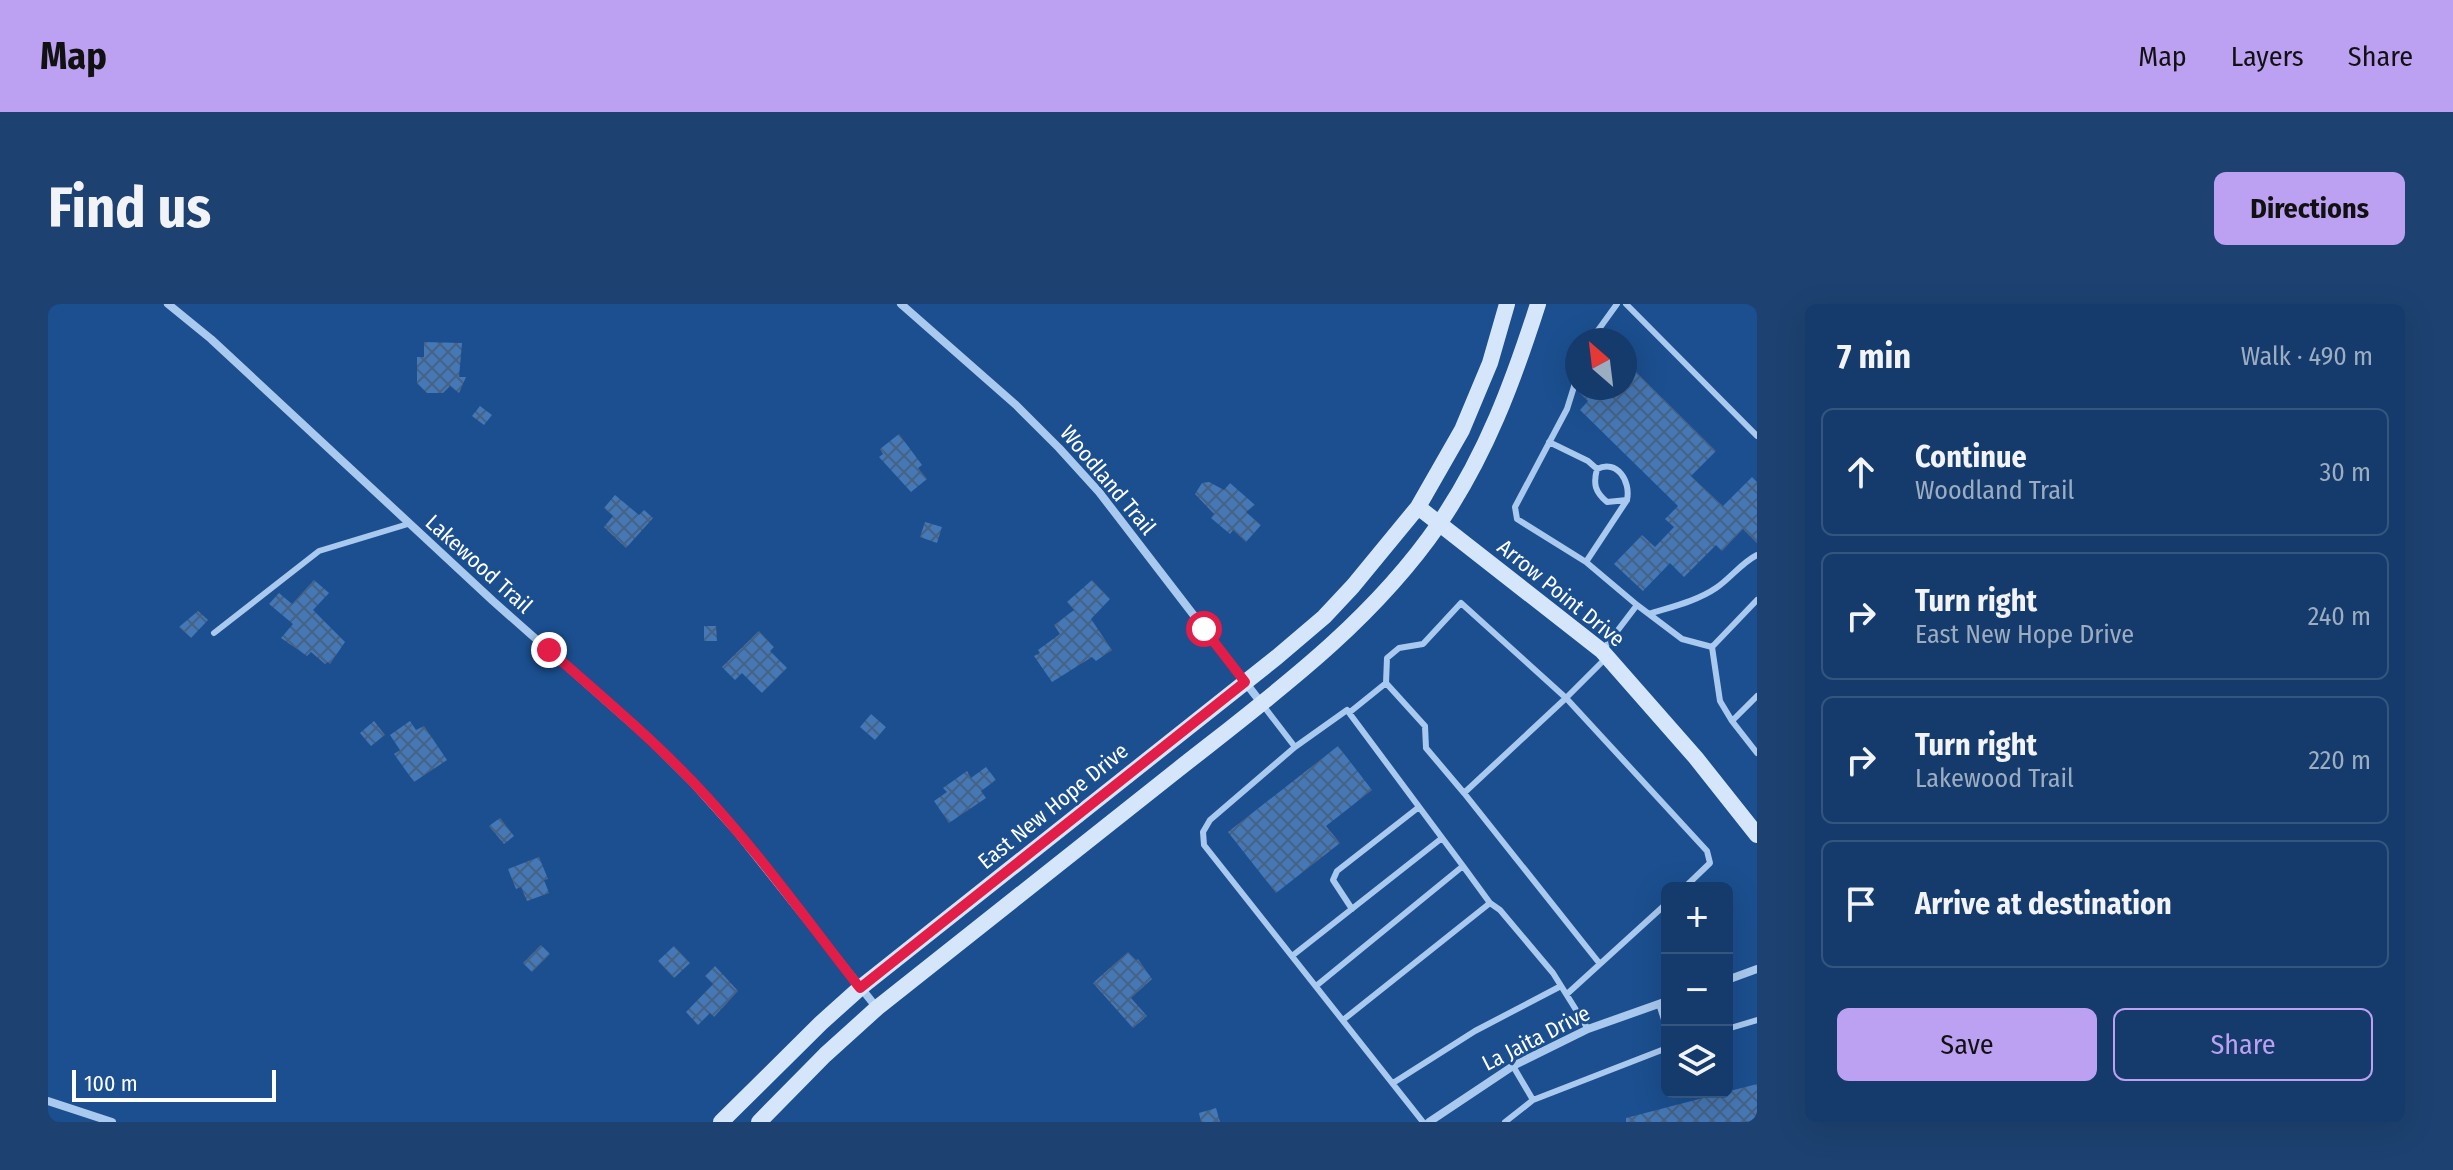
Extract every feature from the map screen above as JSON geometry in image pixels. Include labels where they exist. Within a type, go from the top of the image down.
[{"type":"street","name":"Lakewood Trail","points":[[168,304],[211,339],[408,524],[650,740],[736,831],[877,1008]]},
{"type":"street","name":"Woodland Trail","points":[[901,304],[1016,405],[1099,492],[1262,704]]},
{"type":"street","name":"East New Hope Drive","points":[[721,1122],[860,988],[1324,617],[1418,507],[1462,430],[1490,363],[1507,304]]},
{"type":"street","points":[[759,1122],[877,1008],[1262,704],[1362,616],[1402,572],[1439,524],[1498,420],[1538,304]]},
{"type":"street","name":"Arrow Point Drive","points":[[1418,507],[1604,654],[1696,758],[1757,835]]},
{"type":"street","points":[[1733,978],[1757,969]]},
{"type":"street","name":"La Jaita Drive","points":[[1426,1122],[1513,1066],[1588,1029],[1661,1003]]},
{"type":"street","points":[[48,1101],[112,1122]]},
{"type":"lane","points":[[1600,328],[1617,304]]},
{"type":"lane","points":[[1626,304],[1757,436]]},
{"type":"lane","points":[[1570,400],[1515,507],[1517,519],[1586,562],[1682,639],[1712,647]]},
{"type":"lane","points":[[1549,442],[1588,461],[1597,469]]},
{"type":"lane","points":[[1586,562],[1627,500],[1628,488],[1620,473],[1612,467],[1597,469]]},
{"type":"lane","points":[[1597,469],[1595,489],[1600,496],[1607,502],[1627,500]]},
{"type":"lane","points":[[214,633],[319,551],[408,524]]},
{"type":"lane","points":[[1649,614],[1700,596],[1757,555]]},
{"type":"lane","points":[[1712,647],[1757,600]]},
{"type":"lane","points":[[1600,964],[1426,748],[1425,726],[1386,683],[1387,658],[1399,648],[1423,644],[1461,603],[1566,698],[1707,851],[1710,863],[1690,882]]},
{"type":"lane","points":[[1464,793],[1566,698],[1604,654],[1637,605]]},
{"type":"lane","points":[[1712,647],[1720,701],[1757,753]]},
{"type":"lane","points":[[1386,683],[1350,712],[1347,710],[1295,747],[1210,820],[1203,832],[1204,845],[1426,1122]]},
{"type":"lane","points":[[1732,721],[1757,696]]},
{"type":"lane","points":[[1262,704],[1295,747]]},
{"type":"lane","points":[[1350,712],[1490,903],[1500,910],[1561,986],[1588,1029]]},
{"type":"lane","points":[[1352,909],[1333,880],[1337,871],[1419,807]]},
{"type":"lane","points":[[1292,956],[1442,838]]},
{"type":"lane","points":[[1316,986],[1463,866]]},
{"type":"lane","points":[[1343,1020],[1490,903]]},
{"type":"lane","points":[[1567,994],[1661,908]]},
{"type":"lane","points":[[1393,1083],[1475,1031],[1561,986]]},
{"type":"lane","points":[[1733,1027],[1757,1020]]},
{"type":"lane","points":[[1505,1122],[1533,1100],[1661,1050]]},
{"type":"lane","points":[[1513,1066],[1533,1100]]},
{"type":"building","points":[[424,342],[462,343],[459,377],[466,377],[459,393],[450,386],[443,393],[427,393],[417,383],[417,357],[424,357]]},
{"type":"building","points":[[1637,373],[1716,451],[1691,476],[1723,506],[1752,477],[1757,482],[1757,543],[1743,529],[1722,551],[1716,545],[1684,577],[1670,563],[1643,591],[1614,564],[1642,535],[1655,547],[1674,527],[1665,519],[1678,506],[1580,410],[1588,401],[1637,400]]},
{"type":"building","points":[[480,406],[492,415],[484,425],[472,416]]},
{"type":"building","points":[[899,434],[922,465],[918,468],[927,479],[911,492],[879,457],[883,454],[880,449]]},
{"type":"building","points":[[1209,482],[1224,490],[1230,483],[1255,505],[1246,512],[1261,525],[1246,542],[1233,530],[1230,534],[1211,518],[1214,514],[1195,494],[1202,483]]},
{"type":"building","points":[[615,495],[639,515],[644,510],[653,518],[626,548],[604,527],[613,516],[604,508]]},
{"type":"building","points":[[925,522],[942,527],[937,543],[920,537]]},
{"type":"building","points":[[314,580],[329,593],[313,610],[345,642],[330,664],[325,664],[311,652],[307,656],[281,638],[293,624],[269,604],[279,593],[292,604]]},
{"type":"building","points":[[1092,580],[1110,599],[1091,619],[1112,650],[1096,661],[1092,657],[1052,682],[1034,656],[1060,634],[1054,625],[1074,610],[1067,602]]},
{"type":"building","points":[[198,611],[208,620],[191,638],[179,627]]},
{"type":"building","points":[[704,626],[716,626],[717,641],[704,641]]},
{"type":"building","points":[[759,631],[774,647],[770,651],[787,668],[762,693],[742,673],[735,680],[722,667]]},
{"type":"building","points":[[871,714],[886,727],[875,740],[860,727]]},
{"type":"building","points":[[374,721],[385,735],[371,746],[360,733]]},
{"type":"building","points":[[410,721],[416,730],[424,726],[447,760],[414,782],[394,754],[400,750],[390,735]]},
{"type":"building","points":[[1338,746],[1372,790],[1326,826],[1340,843],[1276,893],[1228,832]]},
{"type":"building","points":[[986,767],[996,780],[981,791],[986,798],[949,823],[934,801],[947,792],[943,788],[967,771],[971,778]]},
{"type":"building","points":[[500,818],[514,836],[504,844],[489,826]]},
{"type":"building","points":[[539,857],[548,879],[544,880],[549,893],[527,901],[521,887],[516,889],[508,869]]},
{"type":"building","points":[[541,945],[550,954],[532,972],[523,963]]},
{"type":"building","points":[[674,946],[690,963],[674,978],[658,961]]},
{"type":"building","points":[[1128,952],[1138,959],[1152,979],[1131,998],[1147,1016],[1133,1028],[1093,983]]},
{"type":"building","points":[[715,966],[738,991],[714,1017],[710,1013],[698,1025],[686,1012],[713,984],[705,976]]},
{"type":"building","points":[[1757,1084],[1757,1122],[1626,1122],[1626,1118],[1703,1098],[1733,1098],[1733,1090]]},
{"type":"building","points":[[1216,1108],[1220,1122],[1201,1122],[1199,1113]]},
{"type":"route","points":[[549,650],[650,740],[694,784],[736,831],[860,988],[1245,682],[1204,629]]}]
